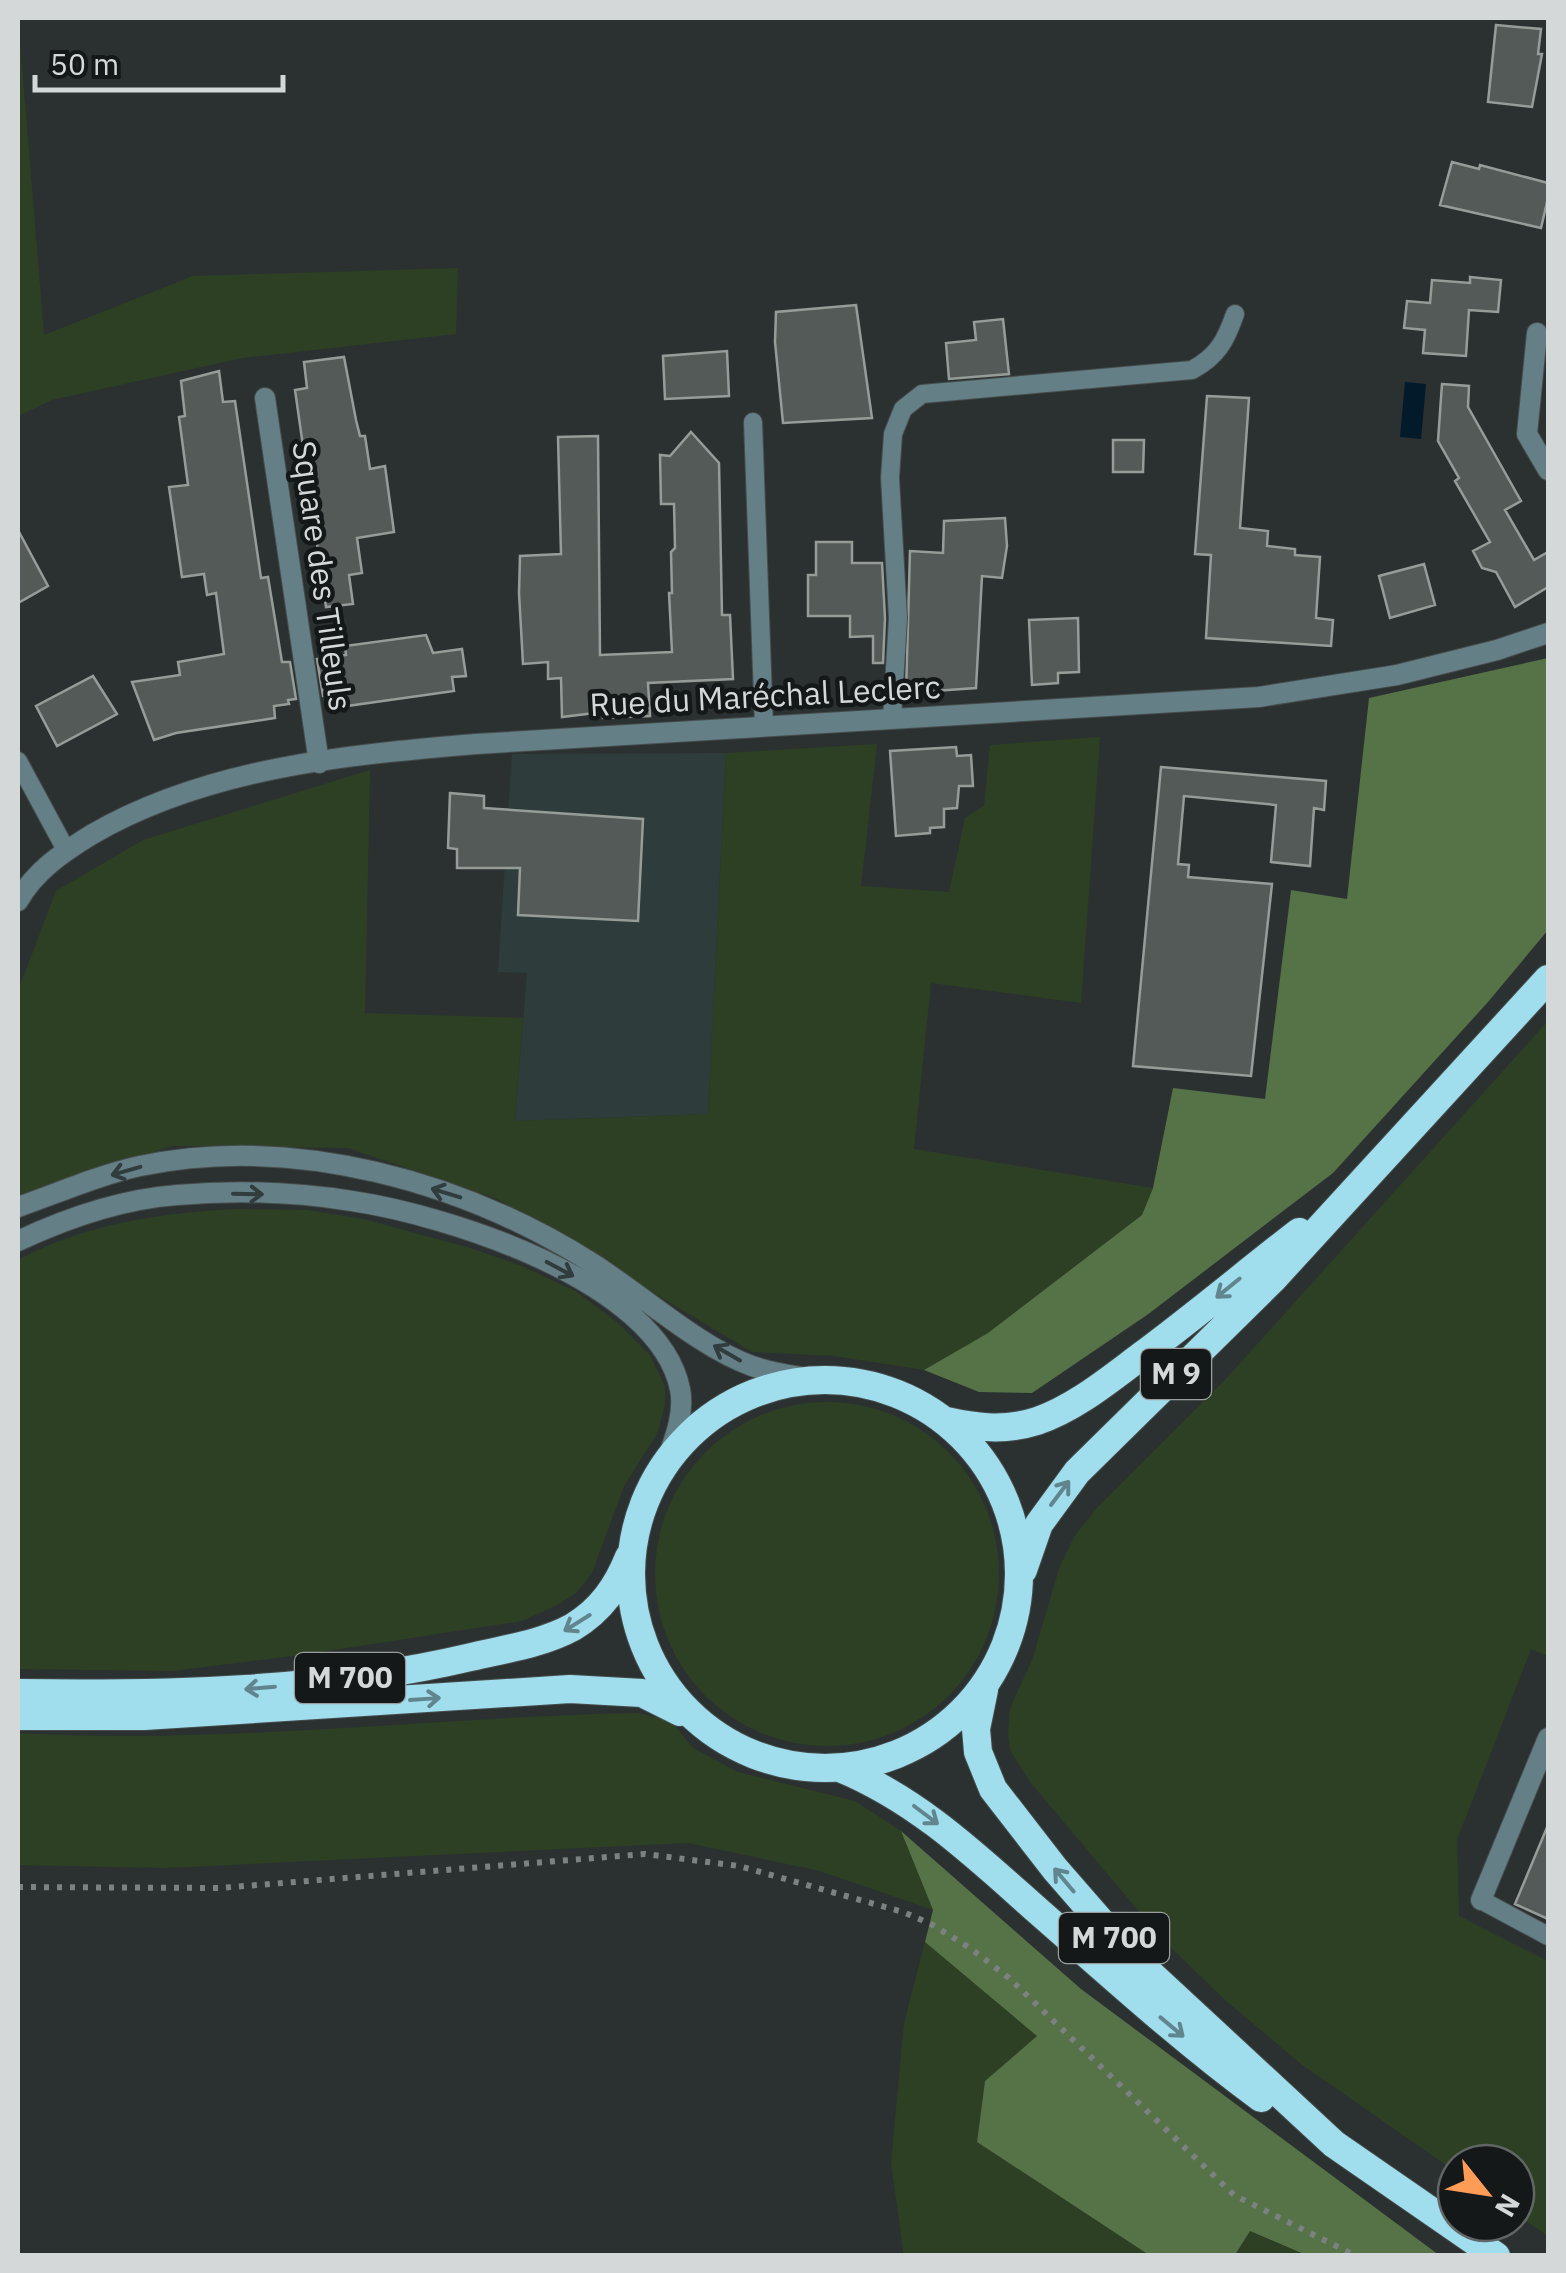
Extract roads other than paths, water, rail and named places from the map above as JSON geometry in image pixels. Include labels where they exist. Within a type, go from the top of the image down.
[{"type":"highway","name":"M 9","points":[[1019,1581],[1031,1542],[1061,1489],[1274,1279],[1548,979]]},
{"type":"highway","name":"M 9","points":[[946,1421],[988,1428],[1013,1426],[1037,1420],[1085,1396],[1163,1340],[1359,1184]]},
{"type":"highway","points":[[820,1380],[864,1383],[893,1392],[946,1421],[972,1446],[1002,1492],[1018,1544],[1019,1581],[1012,1627],[986,1684],[951,1722],[922,1742],[874,1762],[840,1768],[810,1768],[766,1760],[738,1748],[700,1723],[669,1690],[646,1650],[632,1592],[633,1547],[645,1503],[666,1463],[696,1429],[733,1404],[775,1386],[820,1380]]},
{"type":"highway","name":"M 700","points":[[18,1693],[143,1693],[282,1686],[397,1671],[513,1647],[562,1632],[588,1616],[618,1584],[633,1547]]},
{"type":"highway","name":"M 700","points":[[986,1684],[976,1729],[978,1752],[993,1789],[1007,1810],[1129,1954],[1334,2144]]},
{"type":"highway","name":"M 700","points":[[18,1716],[144,1716],[598,1689],[642,1693],[700,1723]]},
{"type":"highway","name":"M 700","points":[[840,1768],[884,1788],[932,1819],[1220,2066],[1280,2112],[1334,2144],[1496,2256]]},
{"type":"street","points":[[1537,333],[1527,434],[1548,470]]},
{"type":"street","name":"Square des Tilleuls","points":[[265,398],[319,763]]},
{"type":"street","name":"Rue du Maréchal Leclerc","points":[[18,901],[39,872],[66,850],[110,824],[172,796],[254,774],[458,746],[1186,703],[1322,690],[1450,663],[1548,632]]},
{"type":"street","points":[[18,1207],[136,1167],[188,1159],[275,1158],[370,1172],[445,1192],[507,1216],[590,1262],[728,1354],[770,1372],[820,1380]]},
{"type":"street","points":[[18,1242],[133,1201],[218,1193],[305,1195],[352,1201],[466,1228],[535,1256],[592,1286],[638,1322],[658,1344],[675,1374],[682,1407],[666,1463]]},
{"type":"street","points":[[1481,1900],[1548,1738]]},
{"type":"lane","points":[[892,719],[898,599],[890,478],[892,434],[903,409],[922,394],[1192,370],[1210,360],[1226,342],[1235,314]]},
{"type":"lane","points":[[753,422],[764,726]]},
{"type":"lane","points":[[18,761],[66,850]]},
{"type":"lane","points":[[1481,1900],[1548,1936]]},
{"type":"water","points":[[1405,382],[1426,384],[1421,439],[1400,437]]}]
